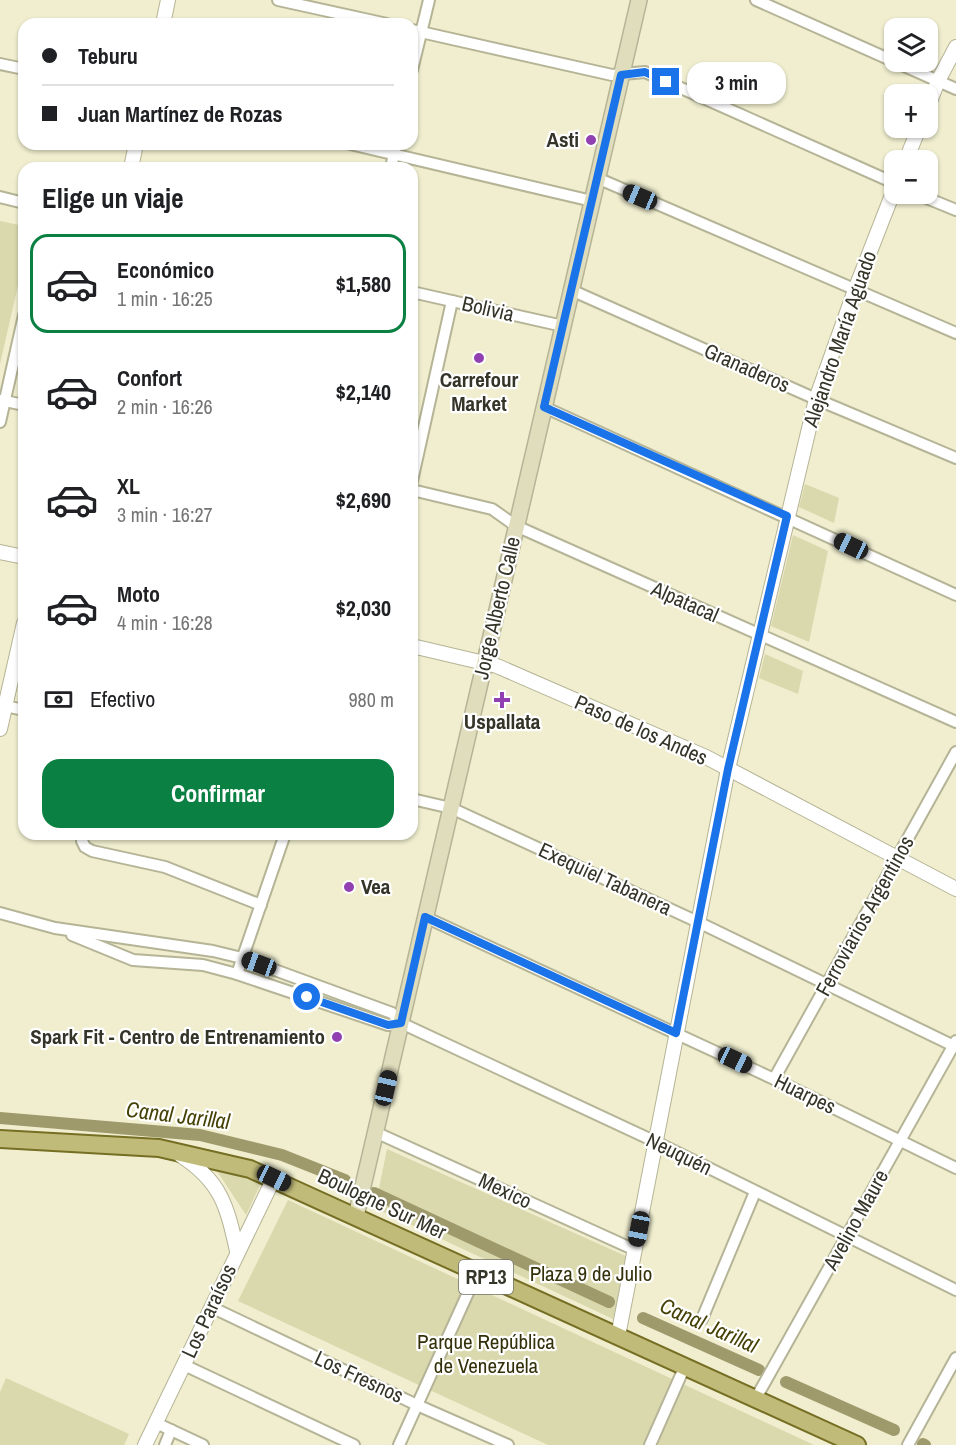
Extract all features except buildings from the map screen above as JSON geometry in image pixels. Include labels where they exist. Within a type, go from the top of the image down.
[{"type":"main road","name":"Jorge Alberto Calle","points":[[356,1216],[639,0]]},
{"type":"main road","name":"Boulogne Sur Mer","points":[[0,1139],[170,1149],[250,1168],[857,1445]]},
{"type":"street","points":[[164,18],[168,0]]},
{"type":"street","points":[[278,0],[360,18]]},
{"type":"street","points":[[418,28],[429,0]]},
{"type":"street","points":[[759,1],[956,89]]},
{"type":"street","points":[[418,31],[612,75],[645,72],[884,179]]},
{"type":"street","points":[[937,84],[956,47]]},
{"type":"street","points":[[0,64],[18,68]]},
{"type":"street","points":[[399,150],[592,201]]},
{"type":"street","points":[[597,178],[956,333]]},
{"type":"street","points":[[0,197],[18,202]]},
{"type":"street","points":[[938,203],[956,210]]},
{"type":"street","name":"Alejandro María Aguado","points":[[618,1336],[728,769],[787,516],[816,399],[889,204]]},
{"type":"street","name":"Granaderos","points":[[571,290],[816,399],[956,458]]},
{"type":"street","name":"Bolivia","points":[[418,293],[563,326]]},
{"type":"street","points":[[418,454],[452,301]]},
{"type":"street","points":[[0,422],[2,401],[18,338]]},
{"type":"street","points":[[2,401],[18,404]]},
{"type":"street","points":[[544,407],[956,595]]},
{"type":"street","name":"Alpatacal","points":[[418,491],[492,509],[516,526],[956,722]]},
{"type":"street","points":[[0,552],[18,556]]},
{"type":"street","points":[[0,729],[3,706],[18,647]]},
{"type":"street","name":"Paso de los Andes","points":[[418,647],[484,662],[695,752],[956,889]]},
{"type":"street","points":[[3,706],[18,709]]},
{"type":"street","name":"Ferroviarios Argentinos","points":[[774,1079],[956,752]]},
{"type":"street","name":"Exequiel Tabanera","points":[[418,800],[451,808],[955,1044]]},
{"type":"street","points":[[82,840],[85,847],[92,851],[165,867],[261,905]]},
{"type":"street","points":[[237,974],[283,840]]},
{"type":"street","points":[[0,913],[55,928],[213,951],[242,958],[392,1013],[401,1023]]},
{"type":"street","name":"Huarpes","points":[[425,917],[774,1079],[956,1168]]},
{"type":"street","points":[[55,928],[133,960],[203,965],[287,990],[388,1025],[401,1023]]},
{"type":"street","points":[[287,990],[292,976]]},
{"type":"street","name":"Neuquén","points":[[401,1023],[656,1143],[956,1290]]},
{"type":"street","name":"Avelino Maure","points":[[756,1398],[955,1044]]},
{"type":"street","name":"Mexico","points":[[375,1132],[635,1250]]},
{"type":"street","points":[[170,1149],[195,1164],[219,1190],[229,1214],[237,1251]]},
{"type":"street","name":"Los Paraísos","points":[[145,1445],[274,1178]]},
{"type":"street","points":[[702,1319],[755,1191]]},
{"type":"street","points":[[399,1445],[477,1273]]},
{"type":"street","name":"Los Fresnos","points":[[211,1307],[417,1405],[508,1445]]},
{"type":"street","points":[[908,1445],[956,1358]]},
{"type":"street","points":[[184,1365],[354,1445]]},
{"type":"street","points":[[650,1445],[685,1366]]},
{"type":"street","points":[[156,1423],[204,1445]]},
{"type":"street","points":[[165,1445],[171,1430]]},
{"type":"green space","points":[[0,221],[18,225],[18,285],[0,364]]},
{"type":"green space","points":[[805,484],[839,498],[834,523],[799,507]]},
{"type":"green space","points":[[793,535],[828,551],[809,642],[771,626]]},
{"type":"green space","points":[[765,654],[803,671],[798,694],[759,678]]},
{"type":"green space","name":"Plaza 9 de Julio","points":[[387,1149],[628,1257],[613,1319],[375,1208]]},
{"type":"green space","points":[[213,1165],[263,1179],[246,1215]]},
{"type":"green space","name":"Parque República de Venezuela","points":[[288,1200],[814,1445],[548,1445],[238,1301]]},
{"type":"green space","points":[[6,1378],[129,1434],[124,1445],[0,1445],[0,1392]]},
{"type":"waterway","name":"Canal Jarillal","points":[[0,1118],[200,1135],[282,1155],[345,1180]]},
{"type":"waterway","name":"Canal Jarillal","points":[[374,1193],[609,1302]]},
{"type":"waterway","name":"Canal Jarillal","points":[[643,1318],[759,1370]]},
{"type":"waterway","name":"Canal Jarillal","points":[[786,1382],[894,1430]]},
{"type":"place","name":"Asti","points":[[591,140]]},
{"type":"place","name":"Carrefour Market","points":[[479,358]]},
{"type":"place","name":"Uspallata","points":[[502,700]]},
{"type":"place","name":"Vea","points":[[349,887]]},
{"type":"place","name":"Spark Fit - Centro de Entrenamiento","points":[[337,1037]]},
{"type":"route","points":[[307,997],[388,1025],[401,1023],[425,917],[676,1033],[728,769],[787,516],[544,407],[621,75],[645,72],[666,82]]}]
